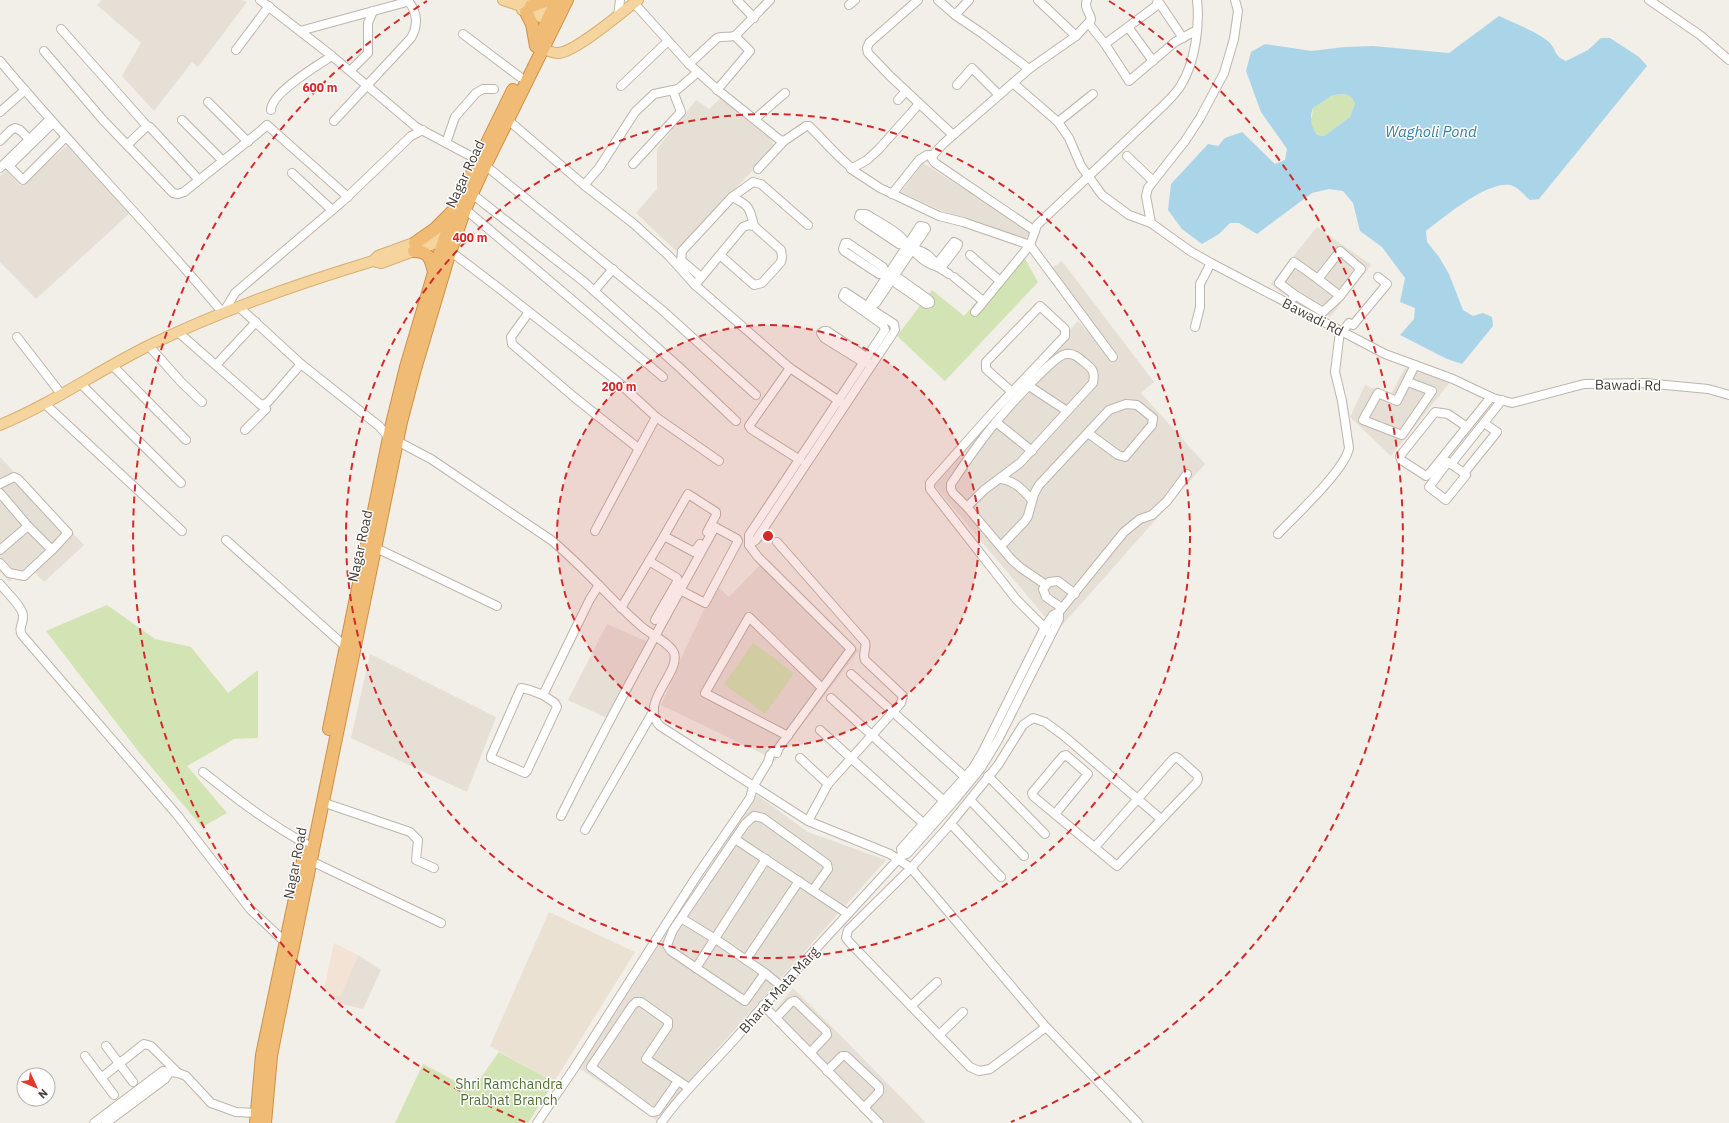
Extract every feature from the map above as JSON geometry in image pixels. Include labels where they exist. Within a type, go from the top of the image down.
[{"type":"highway","points":[[539,47],[525,8],[548,0]]},
{"type":"highway","name":"Nagar Road","points":[[553,18],[557,0]]},
{"type":"highway","name":"Nagar Road","points":[[460,208],[472,194],[481,163],[508,120],[553,18],[567,0]]},
{"type":"highway","name":"Nagar Road","points":[[393,443],[415,369],[449,242],[460,208],[520,77],[539,47]]},
{"type":"highway","points":[[434,273],[428,254],[415,247],[460,208]]},
{"type":"highway","name":"Nagar Road","points":[[256,1118],[262,1055],[346,646],[374,532],[393,443],[406,367],[434,273],[449,242]]},
{"type":"highway","name":"Nagar Road","points":[[265,1123],[271,1056],[322,802],[376,548],[374,532]]},
{"type":"main road","points":[[503,0],[553,18]]},
{"type":"main road","points":[[539,47],[558,54],[571,49],[636,2]]},
{"type":"main road","points":[[0,425],[62,395],[149,346],[223,313],[282,291],[374,261],[378,256],[415,247],[449,242]]},
{"type":"street","points":[[300,31],[408,0],[414,7],[416,17],[415,32],[411,38],[334,121]]},
{"type":"street","points":[[618,16],[620,0]]},
{"type":"street","points":[[737,0],[754,18]]},
{"type":"street","points":[[689,64],[717,38],[721,36],[735,36],[770,0]]},
{"type":"street","points":[[918,0],[884,28],[869,43],[867,48],[868,53],[919,104],[954,135]]},
{"type":"street","points":[[938,0],[954,15],[984,34],[1029,69]]},
{"type":"street","points":[[954,15],[969,0]]},
{"type":"street","points":[[1038,0],[1076,36]]},
{"type":"street","points":[[892,194],[919,160],[927,155],[933,155],[1029,69],[1076,36],[1089,24],[1091,16],[1086,8],[1087,0]]},
{"type":"street","points":[[1105,44],[1156,6],[1158,0]]},
{"type":"street","points":[[1158,0],[1183,38]]},
{"type":"street","points":[[975,312],[1030,245],[1037,225],[1165,104],[1182,84],[1192,59],[1197,30],[1197,0]]},
{"type":"street","points":[[1151,223],[1146,196],[1148,188],[1200,118],[1224,73],[1234,39],[1238,11],[1235,0]]},
{"type":"street","points":[[1649,0],[1700,35],[1729,60]]},
{"type":"street","points":[[236,50],[264,2],[332,56],[416,127],[481,163],[662,310],[756,395]]},
{"type":"street","points":[[636,2],[689,64],[717,90],[780,140],[784,141]]},
{"type":"street","points":[[350,72],[368,53],[368,23],[373,11]]},
{"type":"street","points":[[1089,24],[1105,44],[1130,81],[1175,42],[1197,30]]},
{"type":"street","points":[[1128,27],[1153,61]]},
{"type":"street","points":[[61,28],[147,126],[150,127],[199,180]]},
{"type":"street","points":[[463,34],[520,77]]},
{"type":"street","points":[[717,90],[750,51],[735,36]]},
{"type":"street","points":[[621,86],[668,41]]},
{"type":"street","points":[[44,51],[127,145],[174,193],[181,193],[199,180],[248,142],[267,125],[348,197]]},
{"type":"street","points":[[271,110],[272,104],[294,80],[332,56]]},
{"type":"street","points":[[0,61],[66,137],[174,255],[223,313],[235,293],[348,197],[411,136],[423,130]]},
{"type":"street","points":[[957,85],[972,68],[1000,95]]},
{"type":"street","points":[[584,185],[599,168],[635,112],[654,94],[678,89],[698,72]]},
{"type":"street","name":"Bawadi Rd","points":[[1013,83],[1058,122],[1069,138],[1081,166],[1102,195],[1123,211],[1136,219],[1151,223],[1190,252],[1288,305],[1384,354],[1453,379],[1491,397],[1512,403],[1584,384],[1645,382],[1708,389],[1729,395]]},
{"type":"street","points":[[446,143],[455,118],[476,93],[482,89],[494,89]]},
{"type":"street","points":[[0,112],[25,90]]},
{"type":"street","points":[[633,164],[681,112],[673,91]]},
{"type":"street","points":[[898,100],[906,91]]},
{"type":"street","points":[[755,119],[785,92]]},
{"type":"street","points":[[1058,122],[1093,94]]},
{"type":"street","points":[[208,102],[248,142]]},
{"type":"street","points":[[852,168],[867,160],[919,104]]},
{"type":"street","points":[[52,120],[9,166],[23,180],[66,137]]},
{"type":"street","points":[[0,168],[29,139],[52,120]]},
{"type":"street","points":[[182,120],[223,161]]},
{"type":"street","points":[[508,120],[584,185],[634,224],[669,256],[695,285],[790,368],[842,403]]},
{"type":"street","points":[[127,145],[147,126]]},
{"type":"street","points":[[758,169],[784,141],[808,126],[837,156],[852,168],[851,170],[892,194],[939,216],[963,222],[1030,245],[1113,357]]},
{"type":"street","points":[[0,141],[11,130],[16,128],[29,139]]},
{"type":"street","points":[[933,155],[932,159],[935,163],[1035,231]]},
{"type":"street","points":[[1127,156],[1153,182]]},
{"type":"street","points":[[292,173],[332,210]]},
{"type":"street","points":[[701,277],[681,260],[682,251],[732,197],[752,182],[761,184],[808,225]]},
{"type":"street","points":[[472,194],[594,291],[679,367],[736,421]]},
{"type":"street","points":[[732,197],[742,202],[751,210],[754,226]]},
{"type":"street","points":[[460,208],[663,377]]},
{"type":"street","points":[[909,247],[901,238],[868,215],[860,214],[859,217],[899,244],[909,247],[920,250],[933,258],[938,267],[952,276],[983,302]]},
{"type":"street","points":[[695,285],[742,227],[748,225],[754,226],[781,250],[782,257],[781,262],[762,283],[754,285],[720,255]]},
{"type":"street","points":[[449,242],[529,312],[616,381],[656,417],[719,461]]},
{"type":"street","points":[[845,243],[848,243],[883,267],[890,277],[879,274],[844,251],[843,249],[845,243]]},
{"type":"street","points":[[868,310],[870,302],[890,277],[909,247]]},
{"type":"street","points":[[1318,279],[1340,251],[1362,269],[1340,296],[1323,312],[1295,295],[1279,283],[1294,262],[1340,296]]},
{"type":"street","points":[[970,254],[1000,281]]},
{"type":"street","points":[[1195,327],[1200,307],[1200,284],[1211,263]]},
{"type":"street","points":[[594,291],[613,269]]},
{"type":"street","points":[[1278,534],[1333,475],[1347,456],[1348,448],[1342,401],[1335,372],[1341,332],[1349,323],[1353,325],[1387,284],[1378,277]]},
{"type":"street","points":[[1288,305],[1295,295]]},
{"type":"street","points":[[239,307],[302,364],[379,426],[393,443],[412,448],[435,462],[550,540],[569,555],[621,608],[656,637],[670,646],[674,654],[674,662],[662,686],[654,710],[585,830]]},
{"type":"street","points":[[1012,392],[986,369],[986,362],[1037,307],[1042,307],[1065,329],[1065,336],[930,483],[930,489],[1003,583],[1047,632]]},
{"type":"street","points":[[868,310],[895,326]]},
{"type":"street","points":[[868,310],[886,328]]},
{"type":"street","points":[[529,312],[511,337],[512,344],[574,397],[638,448]]},
{"type":"street","points":[[216,365],[256,322]]},
{"type":"street","points":[[886,328],[895,326]]},
{"type":"street","points":[[868,363],[893,334],[895,326]]},
{"type":"street","points":[[538,1123],[696,877],[750,798],[753,787],[768,762],[776,755],[778,749],[851,649],[758,557],[749,544],[756,540],[763,521],[868,363],[886,328]]},
{"type":"street","points":[[827,331],[863,356],[868,363],[860,361],[824,338],[821,333],[827,331]]},
{"type":"street","points":[[178,332],[266,409],[245,430]]},
{"type":"street","points":[[17,337],[62,395]]},
{"type":"street","points":[[149,346],[181,382],[202,402]]},
{"type":"street","points":[[967,507],[984,490],[1001,479],[1032,451],[1093,383],[1095,374],[1093,369],[1075,354],[1066,354],[1057,357],[1029,386],[996,422],[952,484],[951,489],[1021,568],[1046,585]]},
{"type":"street","points":[[263,405],[268,402],[302,364]]},
{"type":"street","points":[[1408,382],[1432,391],[1402,435],[1363,420],[1378,393],[1397,401],[1408,382],[1415,365]]},
{"type":"street","points":[[113,366],[186,440]]},
{"type":"street","points":[[790,368],[749,426],[751,430],[800,465]]},
{"type":"street","points":[[81,384],[181,483]]},
{"type":"street","points":[[1029,386],[1067,411]]},
{"type":"street","points":[[1467,427],[1448,414],[1435,412],[1400,456],[1401,460],[1426,476],[1467,427],[1491,397]]},
{"type":"street","points":[[1451,464],[1502,400]]},
{"type":"street","points":[[45,404],[182,530]]},
{"type":"street","points":[[1001,546],[1025,521],[1039,485],[1109,410],[1126,404],[1137,405],[1153,418],[1152,425],[1125,457],[1118,455],[1088,433]]},
{"type":"street","points":[[595,531],[638,448],[656,417]]},
{"type":"street","points":[[996,422],[1032,451]]},
{"type":"street","points":[[1464,473],[1448,462],[1429,487],[1446,500],[1466,475],[1464,473],[1497,432],[1484,423]]},
{"type":"street","points":[[900,857],[907,854],[981,768],[998,740],[1047,632],[1053,615],[1061,610],[1075,594],[1124,532],[1140,519],[1152,515],[1167,501],[1187,474]]},
{"type":"street","points":[[0,484],[14,477],[18,479],[68,533],[24,576],[9,573],[0,563]]},
{"type":"street","points":[[1001,479],[1010,480],[1032,500]]},
{"type":"street","points":[[0,493],[28,526],[52,550]]},
{"type":"street","points":[[621,608],[688,494],[716,512],[716,515],[694,552],[664,536]]},
{"type":"street","points":[[0,550],[28,526]]},
{"type":"street","points":[[561,816],[608,721],[656,637],[680,590],[715,527],[737,539],[738,541],[705,604],[680,590]]},
{"type":"street","points":[[226,540],[346,646]]},
{"type":"street","points":[[777,542],[865,642],[866,646],[863,657],[865,660],[903,696],[901,703],[828,784],[808,821]]},
{"type":"street","points":[[376,548],[497,606]]},
{"type":"street","points":[[649,561],[678,580],[655,620]]},
{"type":"street","points":[[1061,610],[1046,597],[1043,589],[1046,585],[1049,582],[1058,581],[1075,594]]},
{"type":"street","points":[[0,584],[22,610],[23,616],[20,628],[22,635],[178,816],[250,909],[285,942]]},
{"type":"street","points":[[543,695],[599,585]]},
{"type":"street","points":[[788,736],[705,692],[749,617],[822,688]]},
{"type":"street","points":[[900,857],[901,849],[965,777],[982,753],[1047,632]]},
{"type":"street","points":[[851,674],[965,777]]},
{"type":"street","points":[[521,688],[543,695],[555,703],[557,707],[527,771],[525,773],[491,758],[521,688]]},
{"type":"street","points":[[831,698],[944,801]]},
{"type":"street","points":[[654,710],[655,720],[660,726],[808,821],[900,857],[1046,1027],[1138,1123]]},
{"type":"street","points":[[1046,1027],[990,1069],[979,1071],[970,1067],[846,938],[848,930],[911,868],[951,824],[998,764],[1023,725],[1033,718],[1045,722],[1064,736],[1161,819]]},
{"type":"street","points":[[820,730],[924,824]]},
{"type":"street","points":[[1055,814],[1088,774],[1069,757],[1063,756],[1032,793],[1034,796],[1055,814],[1095,847],[1117,866],[1198,779],[1197,776],[1178,758],[1173,758],[1138,800],[1095,847]]},
{"type":"street","points":[[800,758],[828,784]]},
{"type":"street","points":[[1083,770],[1091,760]]},
{"type":"street","points":[[203,772],[249,809],[306,844]]},
{"type":"street","points":[[988,776],[1045,834]]},
{"type":"street","points":[[970,800],[1024,856]]},
{"type":"street","points":[[322,802],[410,832],[418,840],[416,860],[434,868]]},
{"type":"street","points":[[765,973],[745,1001],[671,951],[667,945],[673,930],[681,918],[749,819],[754,816],[764,818],[827,864],[828,870],[813,890]]},
{"type":"street","points":[[951,824],[1001,877]]},
{"type":"street","points":[[735,839],[848,914]]},
{"type":"street","name":"Bharat Mata Marg","points":[[661,1123],[689,1088],[739,1036],[763,1005],[900,857]]},
{"type":"street","points":[[696,968],[766,859]]},
{"type":"street","points":[[311,861],[441,922]]},
{"type":"street","points":[[746,960],[799,881]]},
{"type":"street","points":[[681,918],[714,938],[765,973],[781,986]]},
{"type":"street","points":[[911,1006],[937,982]]},
{"type":"street","points":[[776,1018],[791,1002],[795,1001],[826,1031],[827,1036],[810,1053]]},
{"type":"street","points":[[678,1081],[657,1110],[652,1112],[592,1070],[592,1064],[636,1002],[641,1002],[668,1022],[668,1026],[646,1059],[689,1088]]},
{"type":"street","points":[[763,1005],[879,1123]]},
{"type":"street","points":[[939,1035],[963,1012]]},
{"type":"street","points":[[101,1078],[144,1044],[148,1044],[178,1073]]},
{"type":"street","points":[[106,1046],[133,1082]]},
{"type":"street","points":[[85,1056],[114,1095]]},
{"type":"street","points":[[827,1071],[842,1056],[846,1056],[879,1087],[879,1092],[864,1108]]},
{"type":"street","points":[[94,1123],[165,1079],[169,1073],[178,1073],[186,1076],[212,1103],[256,1118]]},
{"type":"street","points":[[106,1123],[118,1109]]},
{"type":"shaded area","points":[[102,0],[240,0],[247,2],[198,67],[192,62],[154,111],[122,76],[141,43],[97,5]]},
{"type":"shaded area","points":[[723,96],[741,114],[747,116],[769,136],[775,147],[676,251],[636,213],[657,189],[657,149],[696,100],[709,109]]},
{"type":"shaded area","points":[[70,143],[131,212],[36,299],[0,262],[0,176],[6,171],[21,186]]},
{"type":"shaded area","points":[[923,163],[1030,233],[1024,240],[940,210],[901,192]]},
{"type":"shaded area","points":[[1317,227],[1371,265],[1330,317],[1280,292],[1271,284]]},
{"type":"shaded area","points":[[1062,261],[1154,382],[1141,393],[1205,464],[1057,631],[934,485],[937,479],[1078,321],[1102,348],[1046,272]]},
{"type":"shaded area","points":[[1405,368],[1450,382],[1391,456],[1350,417],[1365,385],[1390,396]]},
{"type":"shaded area","points":[[0,457],[84,545],[44,582],[28,565],[9,582],[0,571]]},
{"type":"shaded area","points":[[767,558],[859,650],[774,762],[763,754],[661,705],[687,645],[716,585],[729,597]]},
{"type":"shaded area","points":[[607,624],[648,642],[607,718],[568,700]]},
{"type":"shaded area","points":[[370,654],[496,717],[467,792],[351,738]]},
{"type":"shaded area","points":[[757,795],[808,832],[886,860],[656,1120],[579,1068]]},
{"type":"shaded area","points":[[549,912],[635,952],[554,1082],[490,1046]]},
{"type":"shaded area","points":[[334,943],[358,955],[341,996],[332,996],[324,990]]},
{"type":"shaded area","points":[[358,955],[381,970],[363,1009],[334,1002],[332,996],[341,995]]},
{"type":"shaded area","points":[[793,988],[926,1123],[872,1123],[769,1018]]},
{"type":"green space","points":[[1345,94],[1351,97],[1355,103],[1350,117],[1324,136],[1317,135],[1310,121],[1313,108],[1333,95]]},
{"type":"green space","points":[[1021,252],[1038,282],[945,381],[897,336],[932,290],[964,316]]},
{"type":"green space","points":[[107,605],[155,639],[191,647],[228,693],[258,670],[258,738],[234,739],[187,766],[227,813],[202,827],[142,756],[46,631]]},
{"type":"green space","points":[[753,643],[794,673],[765,714],[724,684]]},
{"type":"green space","name":"Shri Ramchandra Prabhat Branch","points":[[499,1052],[554,1082],[528,1123],[395,1123],[423,1064],[472,1090]]},
{"type":"water","name":"Wagholi Pond","points":[[1499,16],[1540,35],[1550,43],[1562,59],[1566,61],[1588,50],[1601,38],[1610,38],[1639,57],[1647,66],[1539,199],[1530,200],[1513,186],[1501,185],[1478,194],[1466,201],[1426,231],[1427,242],[1439,257],[1449,274],[1463,310],[1473,316],[1483,313],[1492,317],[1493,326],[1462,364],[1447,359],[1400,335],[1414,319],[1415,308],[1400,302],[1405,278],[1382,247],[1360,231],[1353,203],[1343,191],[1329,189],[1312,193],[1257,234],[1239,223],[1230,223],[1219,234],[1202,244],[1182,229],[1168,210],[1171,184],[1208,144],[1218,146],[1225,138],[1242,132],[1275,164],[1285,160],[1287,149],[1261,112],[1246,71],[1251,52],[1265,44],[1312,51],[1344,47],[1373,46],[1449,53]],"holes":[[[1345,94],[1351,97],[1355,103],[1350,117],[1324,136],[1317,135],[1311,122],[1313,108],[1333,95]]]}]
